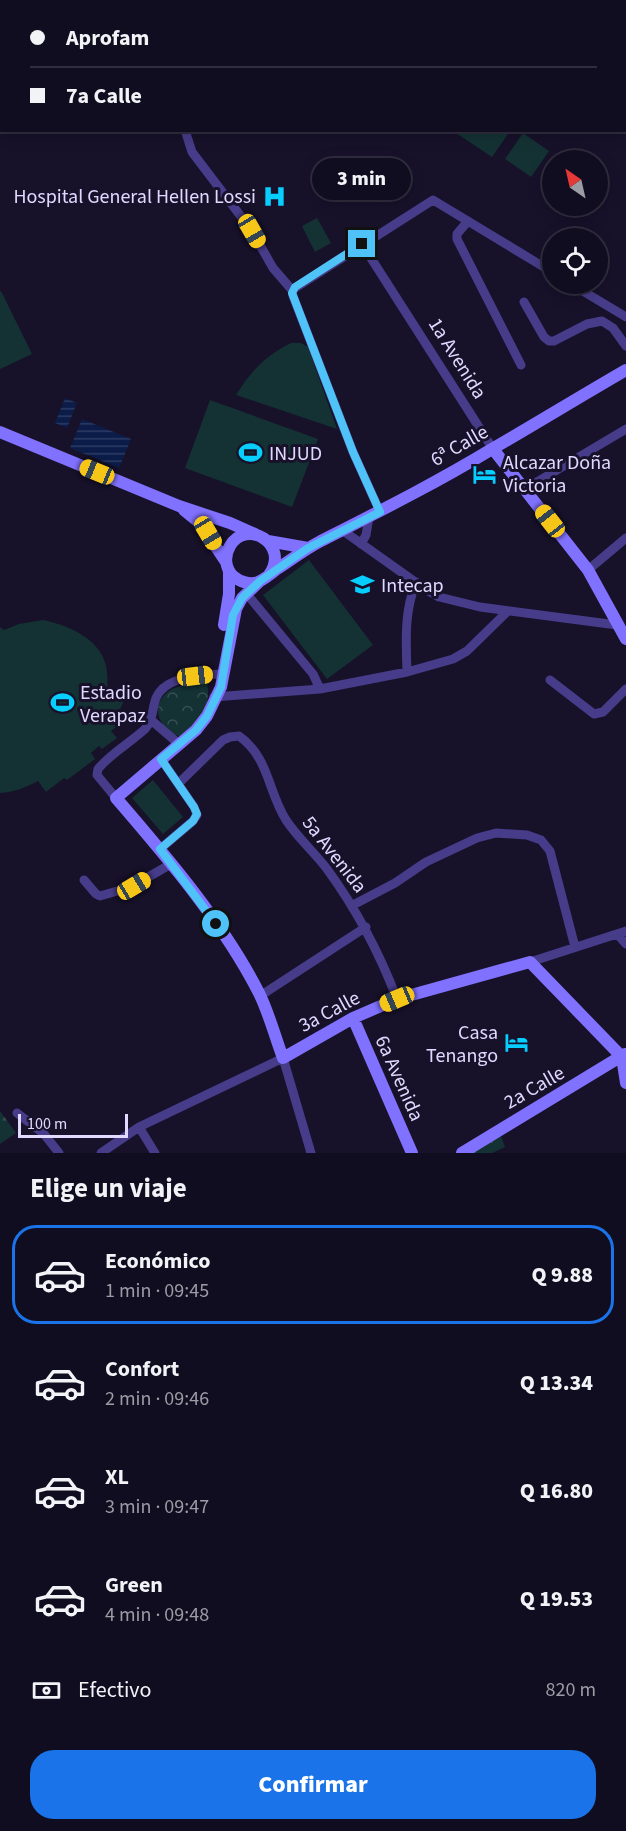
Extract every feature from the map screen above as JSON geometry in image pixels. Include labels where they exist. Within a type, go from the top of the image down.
[{"type":"street","points":[[186,132],[192,152],[252,231],[273,268],[292,290],[375,515],[361,544]]},
{"type":"street","points":[[292,290],[433,200],[542,266]]},
{"type":"street","points":[[468,221],[457,234],[457,239],[521,365]]},
{"type":"street","name":"1a Avenida","points":[[362,244],[493,449],[588,570],[626,639]]},
{"type":"street","points":[[588,294],[626,317]]},
{"type":"street","points":[[524,302],[544,337],[549,341],[554,341],[587,324],[602,321],[613,328],[626,346]]},
{"type":"street","name":"6ª Calle","points":[[246,593],[308,548],[375,515],[493,449],[626,370]]},
{"type":"street","points":[[525,489],[626,429]]},
{"type":"street","points":[[0,432],[178,506],[230,523],[268,541],[308,548]]},
{"type":"street","points":[[178,506],[200,523],[239,581],[253,583],[265,578],[275,564],[274,551],[268,541]]},
{"type":"street","points":[[342,530],[439,597],[480,607],[617,625]]},
{"type":"street","points":[[116,798],[203,722],[221,687],[219,674],[229,594],[226,554],[240,536],[255,534]]},
{"type":"street","points":[[588,570],[626,538]]},
{"type":"street","points":[[407,672],[405,633],[411,595],[416,582]]},
{"type":"street","points":[[219,674],[233,615],[246,593],[313,674],[320,689]]},
{"type":"street","points":[[214,697],[320,689],[407,672],[453,659],[467,651],[508,611]]},
{"type":"street","points":[[219,674],[183,680],[165,686],[156,699],[151,720],[145,729],[100,766],[97,775],[160,849],[228,940],[260,996],[283,1058],[311,1153]]},
{"type":"street","points":[[550,680],[594,714],[603,712],[626,689]]},
{"type":"street","points":[[151,720],[179,744]]},
{"type":"street","name":"5a Avenida","points":[[179,783],[223,740],[239,736],[251,746],[262,763],[288,824],[317,856],[366,927],[397,999]]},
{"type":"street","points":[[160,849],[193,821],[197,814],[197,810],[161,759]]},
{"type":"street","points":[[353,905],[395,883],[426,861],[477,838],[496,833],[527,835],[541,840],[550,851],[575,947]]},
{"type":"street","points":[[84,880],[100,896],[131,887],[171,864]]},
{"type":"street","points":[[260,996],[366,927]]},
{"type":"street","points":[[622,933],[626,944]]},
{"type":"street","name":"3a Calle","points":[[101,1153],[139,1127],[283,1058],[353,1018],[397,999],[530,962],[622,933]]},
{"type":"street","points":[[530,962],[624,1055],[626,1083]]},
{"type":"street","name":"6a Avenida","points":[[353,1018],[412,1153]]},
{"type":"street","name":"2a Calle","points":[[462,1153],[624,1055]]},
{"type":"street","points":[[17,1113],[44,1134],[59,1153]]},
{"type":"street","points":[[139,1127],[155,1153]]},
{"type":"green space","points":[[454,132],[509,132],[492,157]]},
{"type":"green space","points":[[523,133],[548,150],[542,150],[542,161],[531,177],[505,159]]},
{"type":"green space","points":[[317,218],[331,243],[315,252],[302,226]]},
{"type":"green space","points":[[0,292],[32,354],[0,369]]},
{"type":"green space","points":[[291,343],[301,343],[308,347],[337,429],[236,395],[259,365]]},
{"type":"green space","name":"INJUD","points":[[210,400],[318,439],[292,507],[185,468]]},
{"type":"green space","points":[[309,560],[373,645],[327,679],[263,595]]},
{"type":"green space","name":"Estadio Verapaz","points":[[43,620],[62,625],[81,634],[90,640],[103,656],[107,669],[108,691],[125,698],[115,721],[119,725],[111,731],[117,738],[102,749],[99,746],[91,753],[95,759],[46,792],[38,781],[10,792],[0,793],[0,627],[4,630],[19,624]]},
{"type":"green space","points":[[196,683],[207,683],[208,700],[203,713],[181,737],[162,724],[158,711],[159,704],[172,689]]},
{"type":"green space","points":[[153,780],[183,817],[163,834],[132,798]]},
{"type":"green space","points":[[0,1111],[16,1133],[0,1144]]},
{"type":"green space","points":[[500,1134],[505,1147],[492,1153],[467,1153]]},
{"type":"water","points":[[65,398],[77,403],[67,428],[55,423]]},
{"type":"water","points":[[82,419],[131,439],[119,468],[70,448]]},
{"type":"place","name":"Hospital General Hellen Lossi","points":[[274,196]]},
{"type":"place","name":"INJUD","points":[[251,453]]},
{"type":"place","name":"Alcazar Doña Victoria","points":[[485,474]]},
{"type":"place","name":"Intecap","points":[[363,585]]},
{"type":"place","name":"Estadio Verapaz","points":[[62,703]]},
{"type":"place","name":"Casa Tenango","points":[[516,1043]]},
{"type":"route","points":[[216,924],[160,849],[193,821],[197,814],[197,810],[161,759],[196,730],[207,716],[214,697],[221,687],[233,615],[246,593],[308,548],[380,512],[353,452],[292,293],[295,287],[362,244]]}]
